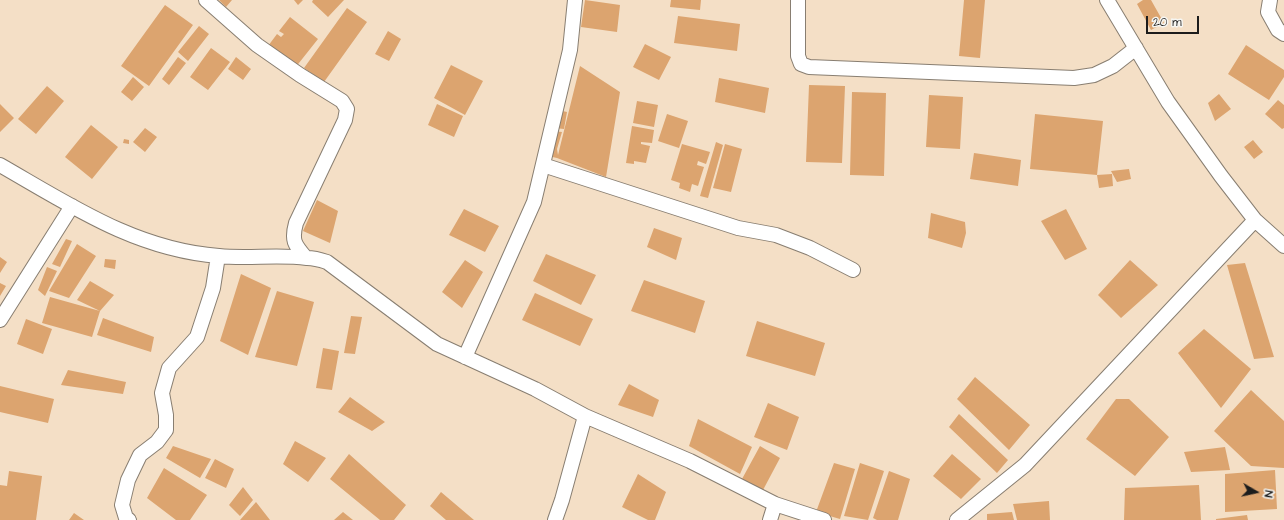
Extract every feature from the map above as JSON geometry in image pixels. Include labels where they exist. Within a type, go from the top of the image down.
[{"type":"street","points":[[206,0],[257,45],[300,75],[342,101],[346,109],[345,120],[296,223],[293,235],[296,246],[306,258]]},
{"type":"street","points":[[465,357],[534,202],[570,50],[575,0]]},
{"type":"street","points":[[798,0],[798,56],[801,64],[809,66],[1074,78],[1094,75],[1113,66],[1136,48]]},
{"type":"street","points":[[1107,0],[1168,102],[1221,176],[1256,220],[1284,246]]},
{"type":"street","points":[[1270,0],[1268,12],[1278,30],[1284,34]]},
{"type":"street","points":[[0,165],[121,232],[167,248],[218,256],[306,258],[327,262],[437,344],[535,389],[585,416],[690,461],[775,504],[824,520]]},
{"type":"street","points":[[543,165],[738,228],[776,235],[810,248],[853,270]]},
{"type":"street","points":[[0,320],[72,206]]},
{"type":"street","points":[[957,520],[1025,464],[1256,220]]},
{"type":"street","points":[[128,520],[122,505],[128,480],[140,455],[157,442],[166,430],[166,415],[162,393],[169,368],[197,337],[213,288],[218,256]]},
{"type":"street","points":[[555,520],[585,416]]},
{"type":"street","points":[[770,520],[775,504]]},
{"type":"building","points":[[219,0],[232,0],[226,7]]},
{"type":"building","points":[[294,0],[303,0],[298,5]]},
{"type":"building","points":[[313,0],[344,0],[328,17],[312,2]]},
{"type":"building","points":[[585,0],[620,5],[617,32],[581,27]]},
{"type":"building","points":[[671,0],[701,0],[700,10],[670,7]]},
{"type":"building","points":[[964,0],[985,0],[980,58],[959,56]]},
{"type":"building","points":[[1143,0],[1151,0],[1164,23],[1151,30],[1137,4]]},
{"type":"building","points":[[165,5],[193,25],[149,86],[121,66]]},
{"type":"building","points":[[347,8],[367,22],[324,82],[304,68]]},
{"type":"building","points":[[678,16],[740,24],[737,51],[674,43]]},
{"type":"building","points":[[290,17],[318,39],[295,68],[268,46],[277,34],[281,37],[284,34],[279,31]]},
{"type":"building","points":[[199,26],[209,34],[188,61],[178,52]]},
{"type":"building","points":[[388,31],[401,39],[389,61],[375,54]]},
{"type":"building","points":[[645,44],[671,57],[659,80],[633,67]]},
{"type":"building","points":[[1246,45],[1284,70],[1284,77],[1269,100],[1228,74]]},
{"type":"building","points":[[211,48],[230,62],[208,90],[190,77]]},
{"type":"building","points":[[178,57],[186,63],[169,85],[162,79]]},
{"type":"building","points":[[236,57],[251,69],[243,80],[228,69]]},
{"type":"building","points":[[451,65],[483,81],[465,115],[434,98]]},
{"type":"building","points":[[580,66],[620,92],[606,177],[548,156],[553,131],[562,132],[557,149],[558,155]]},
{"type":"building","points":[[133,77],[144,87],[132,101],[121,92]]},
{"type":"building","points":[[719,78],[769,88],[765,113],[715,102]]},
{"type":"building","points":[[809,85],[845,86],[842,163],[806,162]]},
{"type":"building","points":[[47,86],[64,101],[36,134],[18,119]]},
{"type":"building","points":[[852,92],[886,93],[884,176],[850,175]]},
{"type":"building","points":[[1219,94],[1231,109],[1215,121],[1208,103]]},
{"type":"building","points":[[929,95],[963,97],[960,149],[926,147]]},
{"type":"building","points":[[1278,100],[1284,105],[1284,128],[1282,129],[1265,114]]},
{"type":"building","points":[[637,101],[658,105],[654,127],[633,123]]},
{"type":"building","points":[[0,104],[14,118],[0,132]]},
{"type":"building","points":[[437,104],[463,116],[454,137],[428,125]]},
{"type":"building","points":[[558,110],[567,112],[564,129],[555,128]]},
{"type":"building","points":[[667,114],[688,121],[679,148],[658,141]]},
{"type":"building","points":[[1035,114],[1103,121],[1097,175],[1030,169]]},
{"type":"building","points":[[91,125],[118,147],[92,179],[65,157]]},
{"type":"building","points":[[632,126],[654,130],[652,143],[641,142],[641,144],[650,146],[646,163],[634,161],[634,164],[626,163]]},
{"type":"building","points":[[145,128],[157,137],[145,152],[133,142]]},
{"type":"building","points":[[124,139],[129,140],[129,144],[123,143]]},
{"type":"building","points":[[1253,140],[1263,152],[1254,159],[1244,147]]},
{"type":"building","points":[[716,142],[723,145],[708,198],[700,196]]},
{"type":"building","points":[[682,144],[710,152],[706,164],[698,161],[697,165],[704,167],[698,186],[692,184],[690,192],[679,188],[680,183],[671,180]]},
{"type":"building","points":[[725,144],[742,149],[731,192],[713,188]]},
{"type":"building","points":[[974,153],[1021,160],[1018,186],[970,179]]},
{"type":"building","points":[[1129,169],[1131,179],[1117,182],[1111,171]]},
{"type":"building","points":[[1112,174],[1113,186],[1099,188],[1097,175]]},
{"type":"building","points":[[317,200],[338,211],[330,243],[303,231]]},
{"type":"building","points":[[464,209],[499,226],[485,252],[449,235]]},
{"type":"building","points":[[1066,209],[1087,249],[1065,260],[1041,221]]},
{"type":"building","points":[[931,213],[965,222],[966,233],[962,248],[928,238]]},
{"type":"building","points":[[654,228],[682,238],[676,260],[647,247]]},
{"type":"building","points":[[66,239],[72,241],[60,267],[52,264]]},
{"type":"building","points":[[77,244],[96,256],[69,298],[49,291]]},
{"type":"building","points":[[546,254],[596,275],[581,305],[533,281]]},
{"type":"building","points":[[0,257],[7,262],[0,273]]},
{"type":"building","points":[[105,259],[116,260],[115,269],[104,267]]},
{"type":"building","points":[[465,260],[483,272],[462,308],[442,292]]},
{"type":"building","points":[[1130,260],[1158,285],[1121,318],[1098,295]]},
{"type":"building","points":[[1245,263],[1274,357],[1254,359],[1227,265]]},
{"type":"building","points":[[47,267],[57,271],[45,296],[38,290]]},
{"type":"building","points":[[241,274],[271,288],[248,355],[220,341]]},
{"type":"building","points":[[644,280],[705,301],[695,333],[631,311]]},
{"type":"building","points":[[90,281],[114,295],[100,311],[77,300]]},
{"type":"building","points":[[0,283],[6,286],[0,296]]},
{"type":"building","points":[[277,291],[314,302],[297,366],[255,357]]},
{"type":"building","points":[[535,293],[593,319],[580,346],[522,320]]},
{"type":"building","points":[[50,297],[100,311],[92,337],[42,323]]},
{"type":"building","points":[[351,316],[362,317],[355,354],[344,353]]},
{"type":"building","points":[[103,318],[154,337],[151,352],[97,335]]},
{"type":"building","points":[[26,319],[52,329],[43,354],[17,344]]},
{"type":"building","points":[[757,321],[825,343],[815,376],[746,356]]},
{"type":"building","points":[[1204,329],[1251,369],[1221,408],[1178,353]]},
{"type":"building","points":[[323,348],[339,351],[332,390],[316,388]]},
{"type":"building","points":[[68,370],[126,382],[123,394],[61,385]]},
{"type":"building","points":[[975,377],[1030,425],[1009,450],[957,399]]},
{"type":"building","points":[[629,384],[659,400],[653,417],[618,405]]},
{"type":"building","points":[[0,386],[54,399],[48,423],[0,412]]},
{"type":"building","points":[[1251,390],[1284,421],[1284,468],[1251,466],[1214,431]]},
{"type":"building","points":[[350,397],[385,422],[372,431],[338,412]]},
{"type":"building","points":[[1116,399],[1129,399],[1169,437],[1135,476],[1086,439]]},
{"type":"building","points":[[768,403],[799,417],[787,450],[754,437]]},
{"type":"building","points":[[959,414],[1008,460],[997,473],[949,427]]},
{"type":"building","points":[[698,419],[752,447],[740,474],[689,446]]},
{"type":"building","points":[[295,441],[326,458],[308,482],[283,464]]},
{"type":"building","points":[[173,446],[211,459],[200,478],[166,458]]},
{"type":"building","points":[[760,446],[780,458],[763,490],[742,479]]},
{"type":"building","points":[[1225,447],[1230,470],[1191,472],[1184,452]]},
{"type":"building","points":[[349,454],[406,505],[394,520],[380,520],[330,479]]},
{"type":"building","points":[[952,454],[981,479],[961,499],[933,476]]},
{"type":"building","points":[[215,459],[234,469],[226,488],[205,478]]},
{"type":"building","points":[[834,463],[855,469],[840,519],[816,512]]},
{"type":"building","points":[[860,463],[884,471],[868,520],[844,516]]},
{"type":"building","points":[[164,468],[207,495],[190,520],[176,520],[147,498]]},
{"type":"building","points":[[1275,470],[1277,509],[1225,512],[1225,474]]},
{"type":"building","points":[[9,471],[42,476],[36,520],[0,520],[0,485],[7,486]]},
{"type":"building","points":[[889,471],[910,479],[898,520],[877,520],[873,518]]},
{"type":"building","points":[[638,474],[666,492],[655,520],[648,520],[622,507]]},
{"type":"building","points":[[1199,485],[1201,520],[1124,520],[1125,488]]},
{"type":"building","points":[[243,487],[253,500],[240,516],[229,505]]},
{"type":"building","points":[[441,492],[474,520],[446,520],[430,506]]},
{"type":"building","points":[[1049,501],[1050,520],[1017,520],[1013,504]]},
{"type":"building","points":[[256,502],[270,520],[240,520]]},
{"type":"building","points":[[343,512],[353,520],[334,520]]},
{"type":"building","points":[[1012,512],[1014,520],[987,520],[987,514]]},
{"type":"building","points":[[74,513],[84,520],[69,520]]},
{"type":"building","points":[[1247,515],[1248,520],[1216,520],[1216,519]]}]
